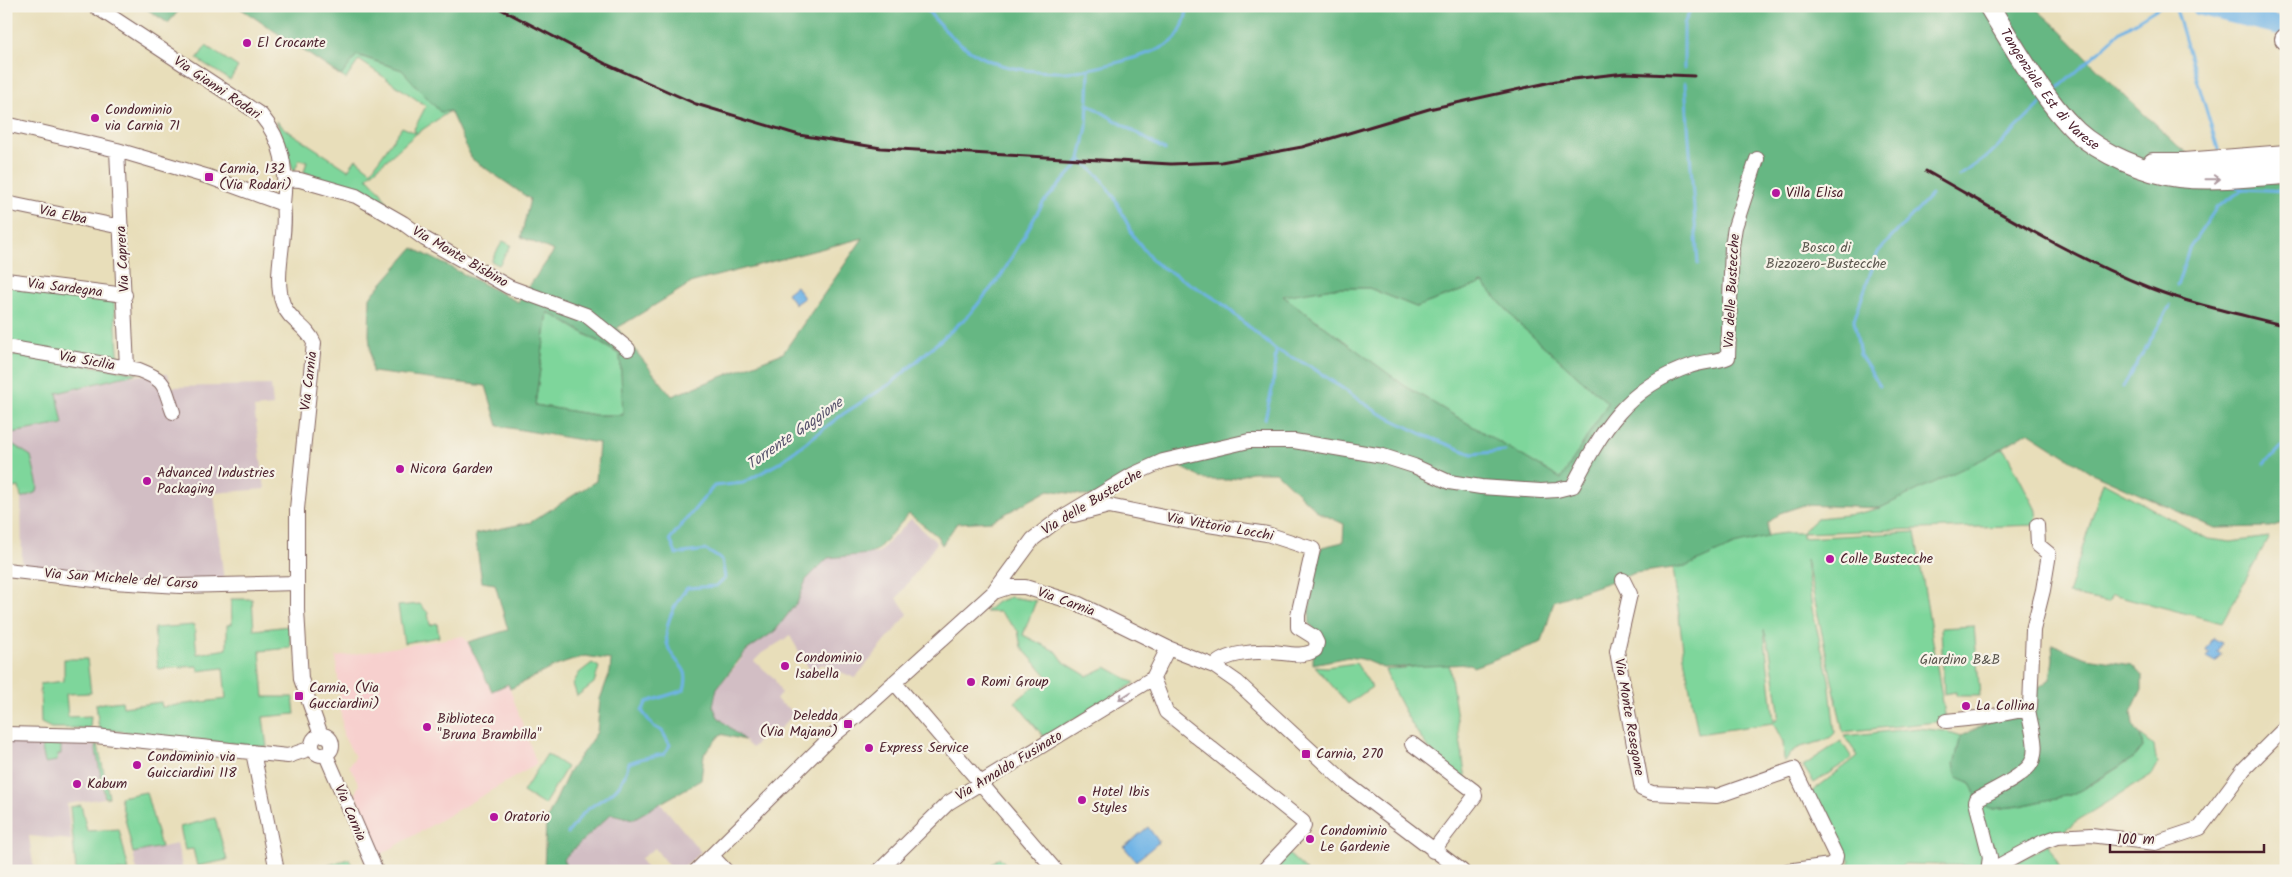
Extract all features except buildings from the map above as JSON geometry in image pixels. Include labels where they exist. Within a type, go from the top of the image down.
[{"type":"highway","points":[[1976,6],[1993,32],[2036,79]]},
{"type":"highway","name":"Tangenziale Est di Varese","points":[[1989,6],[2057,109],[2076,131],[2097,146],[2123,159],[2164,175],[2212,179],[2286,174]]},
{"type":"highway","points":[[2004,6],[2022,40],[2036,79]]},
{"type":"highway","name":"Tangenziale Est di Varese","points":[[2123,159],[2156,164],[2286,155]]},
{"type":"street","name":"Via Gianni Rodari","points":[[95,6],[261,115],[273,129],[280,148],[286,179],[283,204]]},
{"type":"street","points":[[6,124],[116,150],[209,177],[283,204]]},
{"type":"street","name":"Via Caprera","points":[[116,150],[125,295],[127,368]]},
{"type":"street","name":"Via delle Bustecche","points":[[994,592],[1033,538],[1059,519],[1132,475],[1163,461],[1249,441],[1294,441],[1383,456],[1414,466],[1450,482],[1481,487],[1541,491],[1573,486],[1618,412],[1635,396],[1659,379],[1691,365],[1728,357],[1732,246],[1735,227],[1757,159]]},
{"type":"street","name":"Via Monte Bisbino","points":[[286,179],[300,180],[356,196],[403,223],[425,239],[509,287],[586,315],[628,349]]},
{"type":"street","name":"Via Elba","points":[[6,203],[121,226]]},
{"type":"street","name":"Via Carnia","points":[[283,204],[278,282],[281,301],[286,313],[306,331],[314,343],[297,509],[297,583],[301,679],[321,735]]},
{"type":"street","name":"Via Sardegna","points":[[6,280],[125,295]]},
{"type":"street","name":"Via Sicilia","points":[[6,347],[127,368],[158,377],[163,384],[173,412]]},
{"type":"street","name":"Via Vittorio Locchi","points":[[1059,519],[1109,506],[1189,522],[1267,534],[1312,549],[1298,615],[1298,626],[1314,637],[1317,643],[1315,650],[1303,654],[1260,652],[1245,654],[1220,659],[1214,666]]},
{"type":"street","points":[[1989,871],[1990,857],[1976,802],[1977,798],[2023,773],[2034,759],[2028,709],[2031,704],[2033,630],[2043,590],[2049,554],[2038,545],[2037,525]]},
{"type":"street","name":"Via San Michele del Carso","points":[[6,570],[113,582],[180,586],[297,583]]},
{"type":"street","name":"Via Monte Resegone","points":[[1623,580],[1630,594],[1617,651],[1642,789],[1652,793],[1717,796],[1794,769],[1836,856],[1835,861],[1830,865],[1787,871]]},
{"type":"street","name":"Via Carnia","points":[[994,592],[1009,587],[1025,587],[1079,604],[1168,648],[1214,666],[1237,682],[1347,784],[1433,851],[1462,871]]},
{"type":"street","points":[[696,871],[828,739],[994,592]]},
{"type":"street","points":[[1168,648],[1153,678],[1166,712],[1303,822],[1302,830],[1263,871]]},
{"type":"street","name":"Via Arnaldo Fusinato","points":[[879,871],[948,803],[980,782],[1112,705],[1153,678]]},
{"type":"street","points":[[894,682],[1056,871]]},
{"type":"street","points":[[1946,721],[2028,709]]},
{"type":"street","points":[[1989,871],[2043,842],[2057,838],[2092,835],[2155,843],[2200,828],[2244,768],[2286,727]]},
{"type":"street","points":[[6,734],[95,736],[288,756],[312,748]]},
{"type":"street","points":[[321,735],[328,736],[332,741],[332,748],[326,755],[319,756],[312,748],[314,740],[321,735]]},
{"type":"street","points":[[1412,744],[1474,791],[1475,796],[1433,851]]},
{"type":"street","points":[[253,752],[277,871]]},
{"type":"street","name":"Via Carnia","points":[[326,755],[376,871]]},
{"type":"street","points":[[712,856],[726,871]]},
{"type":"shaded area","name":"Advanced Industries Packaging","points":[[168,374],[171,387],[271,385],[273,406],[254,408],[265,489],[214,493],[224,582],[155,587],[22,567],[21,498],[33,494],[6,442],[6,434],[62,424],[56,393],[128,376]]},
{"type":"shaded area","points":[[911,519],[937,543],[897,598],[908,614],[855,678],[822,664],[811,672],[790,636],[762,653],[754,661],[774,678],[781,693],[776,700],[795,713],[779,730],[773,726],[752,748],[718,717],[713,706],[717,688],[746,651],[775,631],[798,601],[806,580],[828,558],[878,553]]},
{"type":"shaded area","points":[[463,636],[468,642],[491,691],[508,684],[537,764],[380,855],[357,813],[361,805],[355,794],[359,784],[349,766],[355,757],[343,735],[336,657]]},
{"type":"shaded area","points":[[6,741],[95,745],[104,798],[67,804],[71,840],[29,836],[34,871],[6,871]]},
{"type":"shaded area","points":[[658,800],[701,852],[679,871],[672,871],[655,848],[640,859],[649,871],[568,871],[563,859],[611,814],[633,819]]},
{"type":"shaded area","points":[[177,844],[183,871],[137,871],[133,853]]},
{"type":"green space","points":[[142,6],[183,6],[168,23]]},
{"type":"green space","name":"Bosco di Bizzozero-Bustecche","points":[[237,6],[2033,6],[2059,29],[2111,83],[2178,146],[2204,166],[2286,186],[2286,522],[2270,527],[2215,528],[2092,473],[2028,432],[1987,457],[1880,508],[1804,505],[1780,513],[1768,523],[1767,537],[1734,545],[1687,566],[1635,573],[1554,601],[1542,642],[1473,667],[1470,664],[1383,668],[1362,659],[1348,657],[1313,664],[1314,629],[1310,624],[1309,611],[1314,583],[1315,561],[1322,547],[1343,542],[1344,524],[1318,512],[1276,472],[1251,472],[1228,480],[1206,480],[1177,465],[1154,469],[1120,487],[1113,500],[1049,490],[992,521],[957,523],[942,545],[937,536],[909,514],[877,550],[868,554],[828,558],[806,580],[798,601],[775,631],[746,651],[717,688],[713,706],[718,717],[744,740],[721,734],[704,754],[701,780],[633,819],[611,814],[563,859],[568,871],[544,871],[546,821],[569,772],[597,732],[600,699],[610,672],[611,660],[585,656],[553,667],[510,689],[508,684],[492,691],[468,642],[508,630],[495,584],[482,582],[475,534],[531,522],[596,481],[599,443],[498,426],[486,386],[372,372],[369,334],[370,297],[413,248],[518,302],[554,251],[521,237],[530,199],[472,159],[450,111],[440,112],[402,70],[357,55],[341,76]],"holes":[[[863,238],[783,353],[672,396],[617,328],[693,282]],[[1483,283],[1520,325],[1608,403],[1561,479],[1405,386],[1283,296],[1333,288],[1369,288],[1416,307]],[[548,312],[620,354],[623,415],[595,415],[535,405]]]},
{"type":"green space","points":[[206,46],[238,67],[230,80],[197,59]]},
{"type":"green space","points":[[356,55],[402,70],[450,111],[416,134],[367,177],[381,192],[391,209],[365,193],[304,172],[307,161],[299,160],[294,172],[276,120],[285,129],[348,170],[356,159],[371,171],[402,127],[416,133],[414,129],[426,106],[359,60],[346,79],[341,76]]},
{"type":"green space","points":[[503,241],[511,245],[499,265],[491,261]]},
{"type":"green space","points":[[1483,283],[1520,325],[1608,403],[1561,479],[1405,386],[1282,295],[1333,288],[1369,288],[1416,307]]},
{"type":"green space","points":[[6,286],[114,302],[119,364],[6,343]]},
{"type":"green space","points":[[548,312],[620,355],[624,415],[595,415],[535,405]]},
{"type":"green space","points":[[6,353],[138,373],[57,393],[63,424],[6,434]]},
{"type":"green space","points":[[6,442],[31,456],[38,486],[37,492],[21,498],[19,487],[6,489]]},
{"type":"green space","points":[[2004,448],[2036,510],[2037,525],[1802,533],[1802,538],[1915,532],[1946,721],[1843,732],[1806,559],[1812,609],[1829,679],[1835,733],[1826,740],[1797,749],[1784,762],[1783,742],[1773,723],[1698,734],[1684,657],[1673,567],[1752,539],[1768,535],[1801,533],[1818,518],[1856,514],[1880,508]],"holes":[[[1764,630],[1770,651],[1779,711],[1779,718],[1774,722]]]},
{"type":"green space","points":[[2103,482],[2208,539],[2231,542],[2269,537],[2222,623],[2112,594],[2108,602],[2068,594]]},
{"type":"green space","points":[[1010,597],[1036,601],[1023,635],[1057,652],[1064,662],[1087,676],[1106,667],[1135,683],[1044,737],[1015,702],[1047,676],[1021,647],[1018,631],[1000,612],[985,612],[997,602]]},
{"type":"green space","points":[[231,599],[252,599],[254,630],[289,626],[291,648],[260,651],[264,697],[293,697],[295,714],[263,717],[267,747],[99,729],[96,704],[122,701],[123,707],[161,702],[162,707],[226,699],[223,668],[198,671],[197,666],[158,669],[154,628],[194,625],[197,654],[227,649],[227,625],[232,624]]},
{"type":"green space","points":[[420,604],[428,613],[430,625],[437,623],[439,637],[404,643],[398,606]]},
{"type":"green space","name":"Giardino B&B","points":[[1974,626],[1980,696],[1956,696],[1956,692],[1944,694],[1941,628]]},
{"type":"green space","points":[[2052,644],[2086,658],[2132,665],[2142,676],[2142,689],[2131,712],[2133,724],[2140,735],[2143,747],[2135,757],[2070,795],[2020,806],[1993,809],[1981,804],[1969,782],[1957,777],[1954,764],[1961,736],[2000,717],[2050,679],[2053,659]]},
{"type":"green space","points":[[64,659],[87,659],[91,693],[66,694],[68,717],[91,716],[90,728],[51,728],[41,723],[40,684],[64,681]]},
{"type":"green space","points":[[592,663],[599,667],[594,683],[577,696],[573,684],[579,673]]},
{"type":"green space","points":[[1356,663],[1372,687],[1348,704],[1315,666],[1326,667]]},
{"type":"green space","points":[[1449,663],[1466,780],[1441,761],[1424,742],[1401,706],[1385,670]]},
{"type":"green space","points":[[1918,728],[1945,731],[1961,736],[1957,752],[1969,782],[1993,809],[2020,806],[2070,795],[2092,784],[2135,757],[2143,747],[2140,735],[2154,746],[2157,764],[2151,775],[2065,830],[1983,866],[1905,864],[1895,871],[1848,871],[1850,861],[1846,855],[1837,849],[1810,793],[1858,756],[1844,736]]},
{"type":"green space","points":[[1841,741],[1852,758],[1814,783],[1803,766]]},
{"type":"green space","points":[[41,744],[61,745],[61,754],[58,754],[57,761],[45,763]]},
{"type":"green space","points":[[95,745],[98,745],[109,797],[105,798]]},
{"type":"green space","points":[[547,754],[567,767],[544,805],[523,792]]},
{"type":"green space","points":[[146,792],[161,847],[133,853],[120,797]]},
{"type":"green space","points":[[81,805],[87,831],[119,829],[129,871],[76,871],[70,807]]},
{"type":"green space","points":[[215,818],[227,860],[197,866],[193,849],[185,850],[180,827]]},
{"type":"green space","points":[[2048,844],[2062,871],[2003,871]]},
{"type":"green space","points":[[1285,851],[1307,871],[1267,871]]},
{"type":"green space","points":[[999,857],[1013,871],[985,871]]},
{"type":"green space","points":[[349,859],[355,871],[306,871]]},
{"type":"water","points":[[796,286],[804,298],[795,304],[787,293]]},
{"type":"water","points":[[2213,638],[2222,643],[2217,652],[2221,654],[2216,663],[2207,658],[2210,653],[2206,651]]},
{"type":"water","points":[[1148,827],[1159,842],[1136,861],[1124,847]]},
{"type":"waterway","points":[[924,6],[949,34],[967,49],[978,55],[1001,65],[1015,68],[1061,72],[1104,66],[1140,56],[1168,44],[1181,31],[1188,6]]},
{"type":"waterway","points":[[1684,68],[1684,24],[1692,6]]},
{"type":"waterway","points":[[2053,93],[2121,31],[2161,6]]},
{"type":"waterway","points":[[2175,6],[2218,149]]},
{"type":"waterway","points":[[2200,6],[2286,27]]},
{"type":"waterway","points":[[2274,6],[2286,16]]},
{"type":"waterway","points":[[1089,69],[1087,127],[1080,159],[1099,176],[1114,197],[1134,237],[1155,263],[1219,301],[1276,350],[1310,366],[1377,412],[1426,436],[1472,454],[1505,451]]},
{"type":"waterway","points":[[1685,83],[1698,264]]},
{"type":"waterway","points":[[1959,176],[1987,157],[2042,103]]},
{"type":"waterway","points":[[1088,104],[1165,150]]},
{"type":"waterway","name":"Torrente Gaggione","points":[[568,833],[585,811],[618,787],[629,763],[664,754],[670,745],[662,731],[653,726],[642,711],[647,702],[684,690],[686,676],[682,667],[672,655],[667,641],[666,633],[670,617],[687,588],[716,586],[725,578],[722,560],[706,550],[676,554],[670,539],[714,486],[743,483],[779,463],[843,414],[893,382],[969,315],[1001,276],[1043,203],[1076,167],[1080,159]]},
{"type":"waterway","points":[[2234,186],[2244,189],[2286,191]]},
{"type":"waterway","points":[[2177,286],[2189,249],[2217,207],[2244,189]]},
{"type":"waterway","points":[[1880,386],[1860,355],[1854,320],[1878,252],[1931,195]]},
{"type":"waterway","points":[[2123,387],[2170,306]]},
{"type":"waterway","points":[[1265,419],[1273,385],[1276,350]]},
{"type":"waterway","points":[[2265,464],[2286,441]]},
{"type":"railway","points":[[495,6],[606,64],[696,104],[799,135],[881,148],[1171,164],[1221,162],[1302,147],[1429,109],[1556,81],[1625,73],[1694,76]]},
{"type":"railway","points":[[1926,171],[2036,233],[2121,276],[2183,299],[2286,326]]},
{"type":"place","name":"El Crocante","points":[[247,43]]},
{"type":"place","name":"Condominio via Carnia 71","points":[[95,118]]},
{"type":"place","name":"Carnia, 132 (Via Rodari)","points":[[209,177]]},
{"type":"place","name":"Villa Elisa","points":[[1776,193]]},
{"type":"place","name":"Nicora Garden","points":[[400,469]]},
{"type":"place","name":"Advanced Industries Packaging","points":[[147,481]]},
{"type":"place","name":"Colle Bustecche","points":[[1830,559]]},
{"type":"place","name":"Condominio Isabella","points":[[785,666]]},
{"type":"place","name":"Romi Group","points":[[971,682]]},
{"type":"place","name":"Carnia, (Via Gucciardini)","points":[[299,696]]},
{"type":"place","name":"La Collina","points":[[1966,706]]},
{"type":"place","name":"Deledda (Via Majano)","points":[[848,724]]},
{"type":"place","name":"Biblioteca \"Bruna Brambilla\"","points":[[427,727]]},
{"type":"place","name":"Express Service","points":[[869,748]]},
{"type":"place","name":"Carnia, 270","points":[[1306,754]]},
{"type":"place","name":"Condominio via Guicciardini 118","points":[[137,765]]},
{"type":"place","name":"Kabum","points":[[77,784]]},
{"type":"place","name":"Hotel Ibis Styles","points":[[1082,800]]},
{"type":"place","name":"Oratorio","points":[[494,817]]},
{"type":"place","name":"Condominio Le Gardenie","points":[[1310,839]]}]
